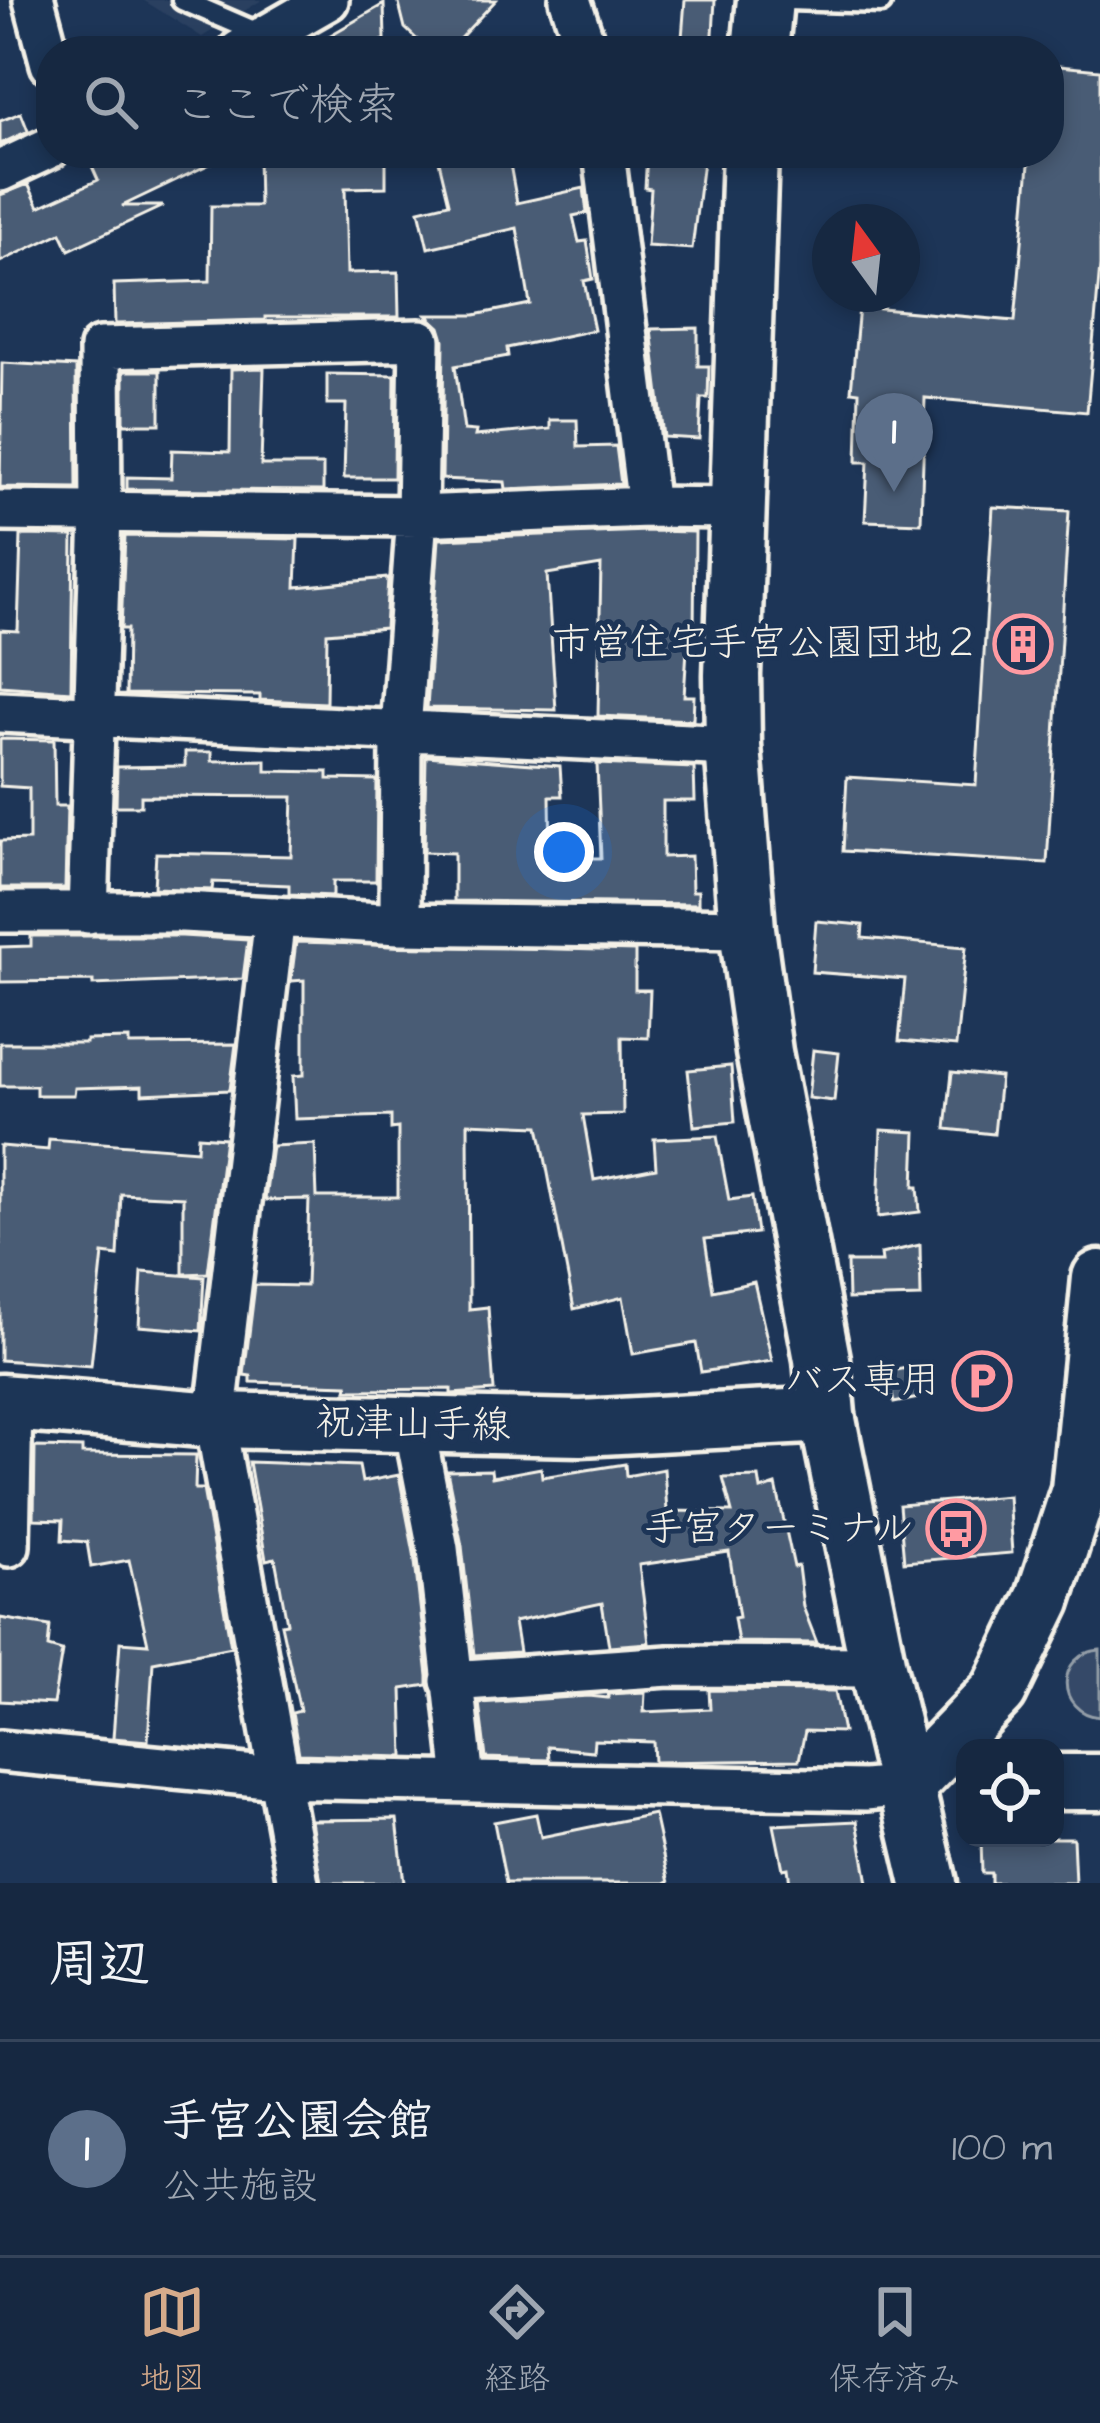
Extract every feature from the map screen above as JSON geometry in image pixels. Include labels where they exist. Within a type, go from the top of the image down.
[{"type":"street","points":[[34,0],[44,36]]},
{"type":"street","points":[[267,36],[328,0]]},
{"type":"street","points":[[570,0],[582,36]]},
{"type":"street","points":[[761,36],[765,0]]},
{"type":"street","points":[[0,172],[36,154]]},
{"type":"street","points":[[606,168],[648,507]]},
{"type":"street","points":[[749,168],[736,508],[733,746],[747,929],[764,1052],[823,1359],[826,1415],[928,1883]]},
{"type":"street","points":[[88,913],[101,514],[100,348],[420,340],[417,517],[401,729],[400,924]]},
{"type":"street","points":[[0,511],[417,517],[736,508]]},
{"type":"street","points":[[0,712],[733,746]]},
{"type":"street","points":[[0,912],[183,912],[400,924],[747,929]]},
{"type":"street","points":[[275,916],[215,1420],[298,1883]]},
{"type":"street","points":[[908,1786],[999,1691],[1043,1600],[1079,1490],[1100,1277]]},
{"type":"street","points":[[6,1402],[9,1546]]},
{"type":"street","name":"祝津山手線","points":[[6,1402],[215,1420],[581,1428],[826,1415]]},
{"type":"street","points":[[414,1425],[439,1549],[464,1780]]},
{"type":"street","points":[[451,1681],[669,1666],[878,1667]]},
{"type":"street","points":[[0,1751],[277,1778],[865,1790],[956,1784]]},
{"type":"street","points":[[1064,1782],[1100,1781]]},
{"type":"lane","points":[[182,0],[240,36]]},
{"type":"lane","points":[[788,0],[881,2]]},
{"type":"shaded area","points":[[143,0],[262,0],[204,36]]},
{"type":"shaded area","points":[[1100,1650],[1100,1717],[1075,1705],[1066,1683],[1075,1661]]},
{"type":"building","points":[[398,0],[496,0],[462,36],[413,36],[405,28]]},
{"type":"building","points":[[685,0],[715,0],[713,36],[682,36]]},
{"type":"building","points":[[384,4],[385,36],[329,36]]},
{"type":"building","points":[[1064,66],[1100,70],[1100,266],[1087,412],[925,398],[921,523],[865,521],[868,462],[857,462],[859,392],[851,391],[859,312],[1015,321],[1029,168],[1064,168]]},
{"type":"building","points":[[21,113],[28,131],[0,144],[0,121]]},
{"type":"building","points":[[93,168],[202,168],[122,206],[163,206],[69,250],[61,233],[0,262],[0,195],[28,184],[39,207],[98,180]]},
{"type":"building","points":[[258,168],[386,168],[386,187],[345,188],[347,273],[398,272],[399,317],[115,324],[114,284],[210,281],[211,206],[259,206]]},
{"type":"building","points":[[441,168],[511,168],[517,203],[584,188],[587,213],[573,216],[579,242],[587,241],[593,279],[584,281],[594,330],[507,348],[508,356],[455,366],[464,430],[476,431],[475,436],[550,429],[550,420],[577,420],[578,447],[616,446],[621,484],[506,489],[505,482],[442,479],[444,340],[440,327],[427,315],[475,315],[530,304],[517,228],[428,248],[419,210],[449,203]]},
{"type":"building","points":[[646,168],[702,168],[692,249],[647,246],[651,189],[645,188]]},
{"type":"building","points":[[698,328],[698,366],[709,366],[699,439],[664,437],[651,329]]},
{"type":"building","points":[[2,363],[76,367],[77,488],[0,487]]},
{"type":"building","points":[[264,368],[261,465],[323,465],[323,491],[127,489],[127,477],[171,478],[172,450],[230,452],[231,369]]},
{"type":"building","points":[[124,371],[160,371],[160,424],[124,424]]},
{"type":"building","points":[[327,374],[395,375],[394,478],[344,478],[346,404],[327,404]]},
{"type":"building","name":"市営住宅手宮公園団地２","points":[[993,507],[1069,511],[1047,863],[843,851],[847,777],[976,785]]},
{"type":"building","points":[[695,532],[694,634],[688,634],[684,696],[694,696],[693,720],[598,716],[601,565],[547,574],[556,710],[427,708],[439,539]]},
{"type":"building","points":[[21,535],[73,536],[71,691],[0,686],[0,630],[18,631]]},
{"type":"building","points":[[125,536],[298,539],[296,587],[388,578],[385,628],[327,633],[326,703],[260,700],[260,695],[126,694],[127,629],[121,629]]},
{"type":"building","points":[[0,739],[54,740],[55,806],[67,806],[65,888],[0,888],[0,841],[29,840],[29,788],[0,786]]},
{"type":"building","points":[[185,752],[212,752],[212,761],[266,760],[266,771],[328,772],[328,779],[377,780],[376,881],[333,881],[333,896],[289,894],[289,885],[213,882],[212,890],[154,888],[156,853],[291,856],[293,797],[141,796],[141,806],[116,806],[117,767],[185,766]]},
{"type":"building","points":[[426,756],[560,766],[562,796],[550,796],[551,858],[601,858],[597,764],[694,768],[695,801],[663,801],[663,857],[691,856],[692,891],[698,891],[698,904],[454,901],[454,853],[424,852]]},
{"type":"building","points":[[816,921],[863,925],[862,938],[966,947],[956,1046],[899,1041],[905,979],[812,972]]},
{"type":"building","points":[[31,936],[248,940],[243,979],[93,985],[93,981],[0,982],[0,947],[31,946]]},
{"type":"building","points":[[296,942],[635,951],[635,990],[650,990],[648,1038],[622,1037],[623,1114],[583,1115],[594,1180],[656,1168],[654,1139],[717,1136],[729,1200],[752,1197],[757,1233],[705,1239],[713,1291],[754,1282],[772,1361],[701,1372],[696,1343],[633,1354],[623,1297],[574,1309],[539,1126],[468,1123],[469,1309],[488,1307],[494,1391],[451,1394],[451,1389],[347,1390],[348,1385],[251,1382],[251,1376],[244,1375],[255,1285],[306,1286],[309,1199],[265,1200],[272,1146],[315,1144],[317,1197],[398,1197],[398,1128],[391,1129],[391,1116],[295,1119],[293,1076],[304,1075],[304,980],[291,981]]},
{"type":"building","points":[[129,1039],[129,1045],[236,1044],[230,1090],[142,1094],[142,1086],[75,1088],[74,1095],[36,1095],[36,1086],[0,1086],[0,1043]]},
{"type":"building","points":[[813,1050],[839,1053],[834,1101],[808,1098]]},
{"type":"building","points":[[731,1066],[735,1122],[694,1126],[688,1070]]},
{"type":"building","points":[[952,1072],[1000,1077],[994,1134],[946,1129]]},
{"type":"building","points":[[881,1130],[916,1132],[914,1187],[918,1187],[920,1212],[878,1217]]},
{"type":"building","points":[[198,1136],[225,1138],[208,1273],[183,1274],[183,1197],[121,1194],[118,1256],[103,1254],[91,1366],[0,1360],[0,1146],[48,1150],[49,1139],[197,1150]]},
{"type":"building","points":[[920,1245],[921,1297],[848,1299],[847,1262],[882,1262],[881,1254]]},
{"type":"building","points":[[142,1272],[204,1277],[201,1331],[139,1326]]},
{"type":"building","points":[[916,1366],[923,1397],[894,1403],[887,1372]]},
{"type":"building","points":[[35,1447],[82,1448],[82,1454],[196,1455],[195,1489],[203,1489],[231,1647],[153,1662],[148,1741],[113,1738],[120,1642],[148,1644],[129,1560],[91,1567],[87,1542],[62,1540],[63,1520],[34,1519]]},
{"type":"building","points":[[249,1462],[359,1466],[362,1482],[399,1475],[414,1553],[428,1676],[428,1685],[402,1689],[404,1757],[299,1754],[292,1713],[300,1711],[281,1624],[287,1623],[275,1558],[266,1560]]},
{"type":"building","points":[[625,1464],[626,1476],[664,1469],[667,1511],[732,1512],[723,1478],[759,1477],[761,1490],[776,1485],[794,1567],[798,1566],[803,1607],[817,1643],[738,1642],[729,1552],[639,1565],[649,1643],[609,1646],[602,1603],[514,1622],[519,1652],[474,1655],[462,1546],[447,1471],[491,1470],[492,1477],[541,1468],[542,1477]]},
{"type":"building","name":"手宮ターミナル","points":[[1008,1496],[1012,1553],[904,1562],[899,1505]]},
{"type":"building","points":[[0,1618],[50,1626],[48,1647],[62,1651],[53,1704],[0,1701]]},
{"type":"building","points":[[709,1690],[835,1691],[843,1732],[805,1731],[799,1760],[654,1762],[653,1742],[594,1740],[593,1751],[548,1747],[549,1760],[486,1758],[479,1703],[645,1692],[644,1712],[710,1709]]},
{"type":"building","points":[[536,1814],[541,1837],[654,1814],[669,1883],[506,1883],[494,1822]]},
{"type":"building","points":[[397,1819],[404,1883],[321,1883],[311,1820]]},
{"type":"building","points":[[857,1821],[868,1883],[790,1883],[774,1825]]},
{"type":"building","points":[[1064,1838],[1073,1838],[1075,1883],[991,1883],[991,1873],[982,1873],[981,1847],[1064,1847]]},
{"type":"place","name":"手宮公園会館","points":[[894,492]]},
{"type":"place","name":"市営住宅手宮公園団地２","points":[[1023,644]]},
{"type":"place","name":"バス専用","points":[[982,1381]]},
{"type":"place","name":"手宮ターミナル","points":[[956,1529]]}]
